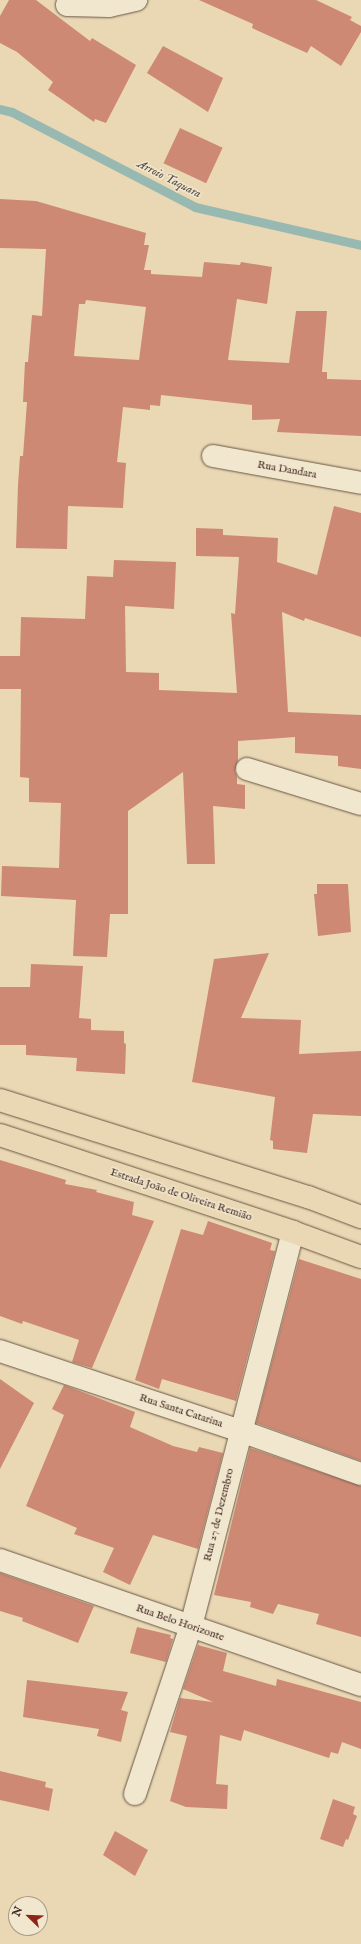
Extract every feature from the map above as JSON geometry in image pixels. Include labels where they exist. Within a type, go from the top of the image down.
[{"type":"main road","points":[[0,1100],[308,1197],[361,1217]]},
{"type":"main road","name":"Estrada João de Oliveira Remião","points":[[0,1135],[293,1232],[361,1257]]},
{"type":"street","points":[[67,5],[109,6],[136,0]]},
{"type":"street","name":"Rua Dandara","points":[[213,456],[361,483]]},
{"type":"street","points":[[247,769],[361,804]]},
{"type":"street","name":"Rua 27 de Dezembro","points":[[135,1794],[191,1626],[293,1232]]},
{"type":"street","name":"Rua Santa Catarina","points":[[0,1351],[241,1431],[361,1474]]},
{"type":"street","name":"Rua Belo Horizonte","points":[[0,1560],[361,1685]]},
{"type":"building","points":[[9,0],[36,0],[90,41],[92,38],[136,65],[106,123],[95,119],[94,122],[48,90],[53,82],[17,52],[0,43],[0,16]]},
{"type":"building","points":[[199,0],[316,0],[352,17],[350,20],[361,26],[361,32],[341,66],[311,46],[307,53],[252,28],[253,24]]},
{"type":"building","points":[[163,46],[223,78],[208,112],[147,73]]},
{"type":"building","points":[[180,128],[223,148],[206,183],[164,163]]},
{"type":"building","points":[[0,199],[36,201],[146,233],[144,245],[149,245],[144,270],[151,270],[151,274],[202,277],[204,262],[240,265],[241,262],[272,267],[267,304],[237,299],[228,360],[289,363],[296,311],[327,311],[322,372],[327,372],[327,379],[361,380],[361,436],[277,432],[280,419],[252,420],[252,405],[161,395],[160,406],[150,405],[150,410],[123,407],[117,462],[126,463],[123,508],[68,506],[67,549],[16,548],[20,456],[23,456],[27,402],[23,402],[25,362],[28,362],[32,315],[42,316],[46,249],[0,248]],"holes":[[[86,300],[146,307],[139,360],[74,356],[79,304],[85,304]]]},
{"type":"building","points":[[334,506],[361,513],[361,637],[305,618],[304,621],[282,612],[288,712],[361,715],[361,769],[338,766],[338,756],[295,753],[295,737],[238,741],[238,761],[235,771],[237,784],[245,785],[245,809],[213,806],[215,864],[187,864],[183,772],[128,811],[128,914],[110,914],[107,957],[73,956],[76,900],[1,896],[2,866],[59,868],[61,803],[29,802],[29,778],[20,777],[21,689],[0,689],[0,656],[20,656],[21,617],[85,619],[87,576],[113,577],[114,560],[176,562],[174,609],[125,606],[126,672],[159,673],[159,690],[237,693],[231,613],[235,614],[239,557],[196,556],[196,528],[223,529],[223,535],[278,538],[277,562],[317,575]]},
{"type":"building","points":[[317,884],[348,884],[351,932],[318,936],[314,894],[317,894]]},
{"type":"building","points":[[269,953],[241,1018],[301,1020],[299,1054],[361,1051],[361,1116],[313,1114],[307,1153],[273,1149],[273,1141],[270,1140],[275,1097],[192,1082],[214,959]]},
{"type":"building","points":[[31,964],[83,966],[79,1018],[91,1019],[91,1030],[124,1031],[124,1043],[126,1044],[125,1074],[76,1071],[77,1058],[26,1055],[26,1045],[0,1045],[0,987],[30,987]]},
{"type":"building","points":[[0,1160],[66,1180],[65,1184],[97,1190],[96,1192],[134,1202],[132,1215],[154,1221],[92,1368],[72,1362],[79,1340],[23,1321],[22,1324],[0,1316]]},
{"type":"building","points":[[208,1221],[272,1243],[270,1250],[275,1251],[236,1401],[162,1379],[159,1389],[135,1380],[181,1229],[203,1235]]},
{"type":"building","points":[[299,1259],[361,1279],[361,1461],[256,1423]]},
{"type":"building","points":[[0,1379],[34,1403],[0,1469]]},
{"type":"building","points":[[64,1385],[135,1412],[130,1427],[173,1446],[197,1452],[199,1447],[223,1453],[198,1549],[153,1535],[130,1585],[103,1572],[114,1548],[74,1534],[77,1528],[26,1506],[64,1415],[52,1409]]},
{"type":"building","points":[[250,1448],[361,1486],[361,1637],[316,1624],[319,1614],[278,1604],[273,1614],[250,1607],[251,1602],[214,1595]]},
{"type":"building","points":[[0,1573],[94,1606],[78,1643],[22,1621],[23,1618],[0,1611]]},
{"type":"building","points":[[137,1627],[171,1635],[170,1638],[173,1639],[166,1662],[130,1653]]},
{"type":"building","points":[[198,1645],[227,1653],[223,1671],[276,1686],[277,1679],[361,1702],[361,1749],[342,1742],[338,1754],[331,1752],[329,1758],[244,1730],[241,1741],[220,1735],[216,1784],[228,1785],[227,1809],[186,1807],[170,1801],[187,1736],[170,1732],[180,1698],[213,1702],[183,1689]]},
{"type":"building","points":[[27,1680],[128,1692],[121,1710],[128,1712],[121,1742],[97,1736],[99,1729],[23,1717]]},
{"type":"building","points":[[0,1771],[46,1782],[45,1787],[53,1789],[49,1811],[0,1800]]},
{"type":"building","points":[[333,1799],[355,1807],[353,1814],[357,1816],[348,1840],[346,1839],[343,1847],[320,1839]]},
{"type":"building","points":[[115,1831],[148,1850],[135,1876],[103,1855]]},
{"type":"waterway","name":"Arroio Taquara","points":[[0,109],[12,112],[195,207],[361,245]]}]
